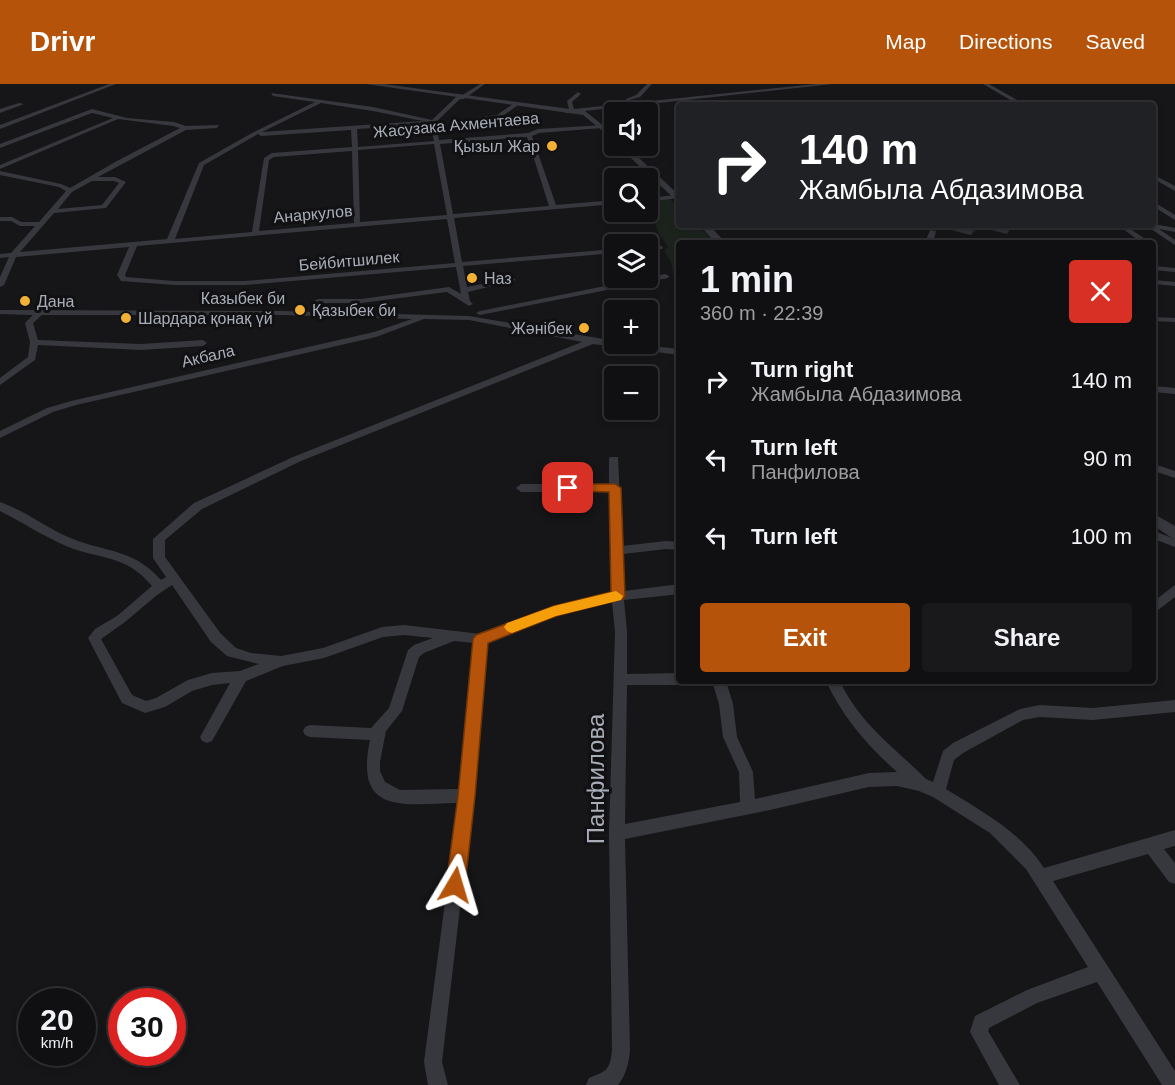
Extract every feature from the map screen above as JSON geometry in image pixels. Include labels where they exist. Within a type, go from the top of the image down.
[{"type":"street","points":[[0,128],[114,84]]},
{"type":"street","points":[[369,84],[589,114],[602,126]]},
{"type":"street","points":[[254,134],[433,122],[461,97],[483,84]]},
{"type":"street","points":[[625,102],[638,96],[650,84]]},
{"type":"street","points":[[788,84],[796,87]]},
{"type":"street","points":[[642,102],[831,84]]},
{"type":"street","points":[[985,84],[1018,102]]},
{"type":"street","points":[[273,94],[433,122]]},
{"type":"street","points":[[572,111],[568,102],[578,94]]},
{"type":"street","points":[[170,241],[199,166],[254,134],[321,101]]},
{"type":"street","points":[[0,111],[21,104]]},
{"type":"street","points":[[462,120],[498,117],[515,105]]},
{"type":"street","points":[[572,111],[604,106]]},
{"type":"street","points":[[589,114],[597,107]]},
{"type":"street","points":[[0,146],[95,110],[117,118],[174,124],[185,128],[217,126]]},
{"type":"street","points":[[0,167],[117,118]]},
{"type":"street","points":[[433,122],[466,302]]},
{"type":"street","name":"Жасузака Ахментаева","points":[[255,232],[266,159],[278,154],[529,135],[538,131],[602,126]]},
{"type":"street","points":[[0,285],[14,254],[70,191],[185,128]]},
{"type":"street","points":[[354,128],[357,224]]},
{"type":"street","points":[[529,135],[553,207]]},
{"type":"street","points":[[633,156],[676,197]]},
{"type":"street","points":[[0,173],[61,186],[70,191]]},
{"type":"street","points":[[1156,178],[1175,189]]},
{"type":"street","points":[[52,212],[104,207],[123,182],[115,179],[90,179]]},
{"type":"street","points":[[1156,184],[1163,183]]},
{"type":"street","points":[[658,200],[676,199]]},
{"type":"street","name":"Анаркулов","points":[[0,256],[604,203]]},
{"type":"street","points":[[1156,205],[1175,218]]},
{"type":"street","points":[[0,219],[12,219],[20,224],[41,224]]},
{"type":"street","points":[[1156,221],[1166,228]]},
{"type":"street","points":[[1156,226],[1175,230]]},
{"type":"street","points":[[707,228],[718,240]]},
{"type":"street","points":[[1125,228],[1143,240]]},
{"type":"street","points":[[1152,228],[1175,243]]},
{"type":"street","points":[[930,240],[932,231]]},
{"type":"street","name":"Бейбитшилек","points":[[134,244],[122,275],[124,279],[174,283],[245,283],[604,252]]},
{"type":"street","points":[[1156,268],[1175,270]]},
{"type":"street","points":[[480,313],[665,276]]},
{"type":"street","points":[[464,290],[512,280]]},
{"type":"street","points":[[1156,282],[1175,284]]},
{"type":"street","points":[[318,301],[362,301],[449,289],[492,321]]},
{"type":"street","points":[[453,317],[466,302]]},
{"type":"street","name":"Казыбек би","points":[[0,312],[282,313],[453,317],[492,321],[591,341],[676,352]]},
{"type":"street","points":[[0,382],[30,360],[34,342],[29,323],[39,313]]},
{"type":"street","name":"Акбала","points":[[0,435],[50,410],[74,403],[385,332],[427,317]]},
{"type":"street","points":[[1156,319],[1175,320]]},
{"type":"street","name":"Казыбек би","points":[[174,579],[159,558],[159,539],[198,506],[297,459],[591,341]]},
{"type":"street","points":[[34,342],[141,347],[203,343]]},
{"type":"street","points":[[1156,389],[1175,391]]},
{"type":"street","name":"Панфилова","points":[[596,1085],[614,1078],[620,1067],[617,833],[621,632],[615,459]]},
{"type":"street","points":[[1156,468],[1175,475]]},
{"type":"street","points":[[521,488],[615,488]]},
{"type":"street","points":[[0,507],[79,546],[126,557],[149,574],[158,585]]},
{"type":"street","points":[[1156,520],[1175,534]]},
{"type":"street","points":[[1156,536],[1175,543]]},
{"type":"street","points":[[1156,543],[1175,549]]},
{"type":"street","points":[[617,551],[676,546]]},
{"type":"street","points":[[282,661],[251,658],[232,652],[216,638],[174,579],[158,585],[122,618],[94,638],[127,699],[145,707],[160,703],[188,686],[212,679],[241,677],[282,661],[324,653],[382,632],[404,630],[481,639],[554,611],[618,596],[676,589]]},
{"type":"street","points":[[1156,605],[1175,590]]},
{"type":"street","points":[[310,731],[368,735],[379,730],[395,711],[413,654],[419,649],[453,637]]},
{"type":"street","points":[[438,1085],[433,1062],[466,796],[481,639]]},
{"type":"street","points":[[207,737],[241,677]]},
{"type":"street","points":[[619,680],[676,679]]},
{"type":"street","points":[[720,684],[726,704],[730,737],[746,772],[748,807]]},
{"type":"street","points":[[833,684],[843,704],[863,732],[921,784]]},
{"type":"street","points":[[938,792],[948,756],[957,748],[1020,715],[1040,711],[1093,714],[1175,706]]},
{"type":"street","points":[[379,730],[372,774],[375,784],[390,795],[400,797],[466,796]]},
{"type":"street","points":[[617,833],[868,780],[897,779],[921,784],[938,792],[995,828],[1032,863],[1173,1085]]},
{"type":"street","points":[[1040,877],[1175,838]]},
{"type":"street","points":[[1152,846],[1175,876]]},
{"type":"street","points":[[1010,1085],[979,1032],[981,1022],[1033,996],[1100,972]]},
{"type":"shaded area","points":[[670,199],[676,205],[676,228],[700,228],[713,240],[676,240],[676,286],[671,262],[664,251],[668,247],[656,223],[658,222],[658,200]]},
{"type":"slow traffic","points":[[512,627],[554,611],[616,596]]},
{"type":"place","name":"Қызыл Жар","points":[[552,146]]},
{"type":"place","name":"Наз","points":[[472,278]]},
{"type":"place","name":"Дана","points":[[25,301]]},
{"type":"place","name":"Қазыбек би","points":[[300,310]]},
{"type":"place","name":"Шардара қонақ үй","points":[[126,318]]},
{"type":"place","name":"Жәнібек","points":[[584,328]]},
{"type":"route","points":[[455,885],[481,639],[554,611],[618,596],[615,488],[568,488]]}]
